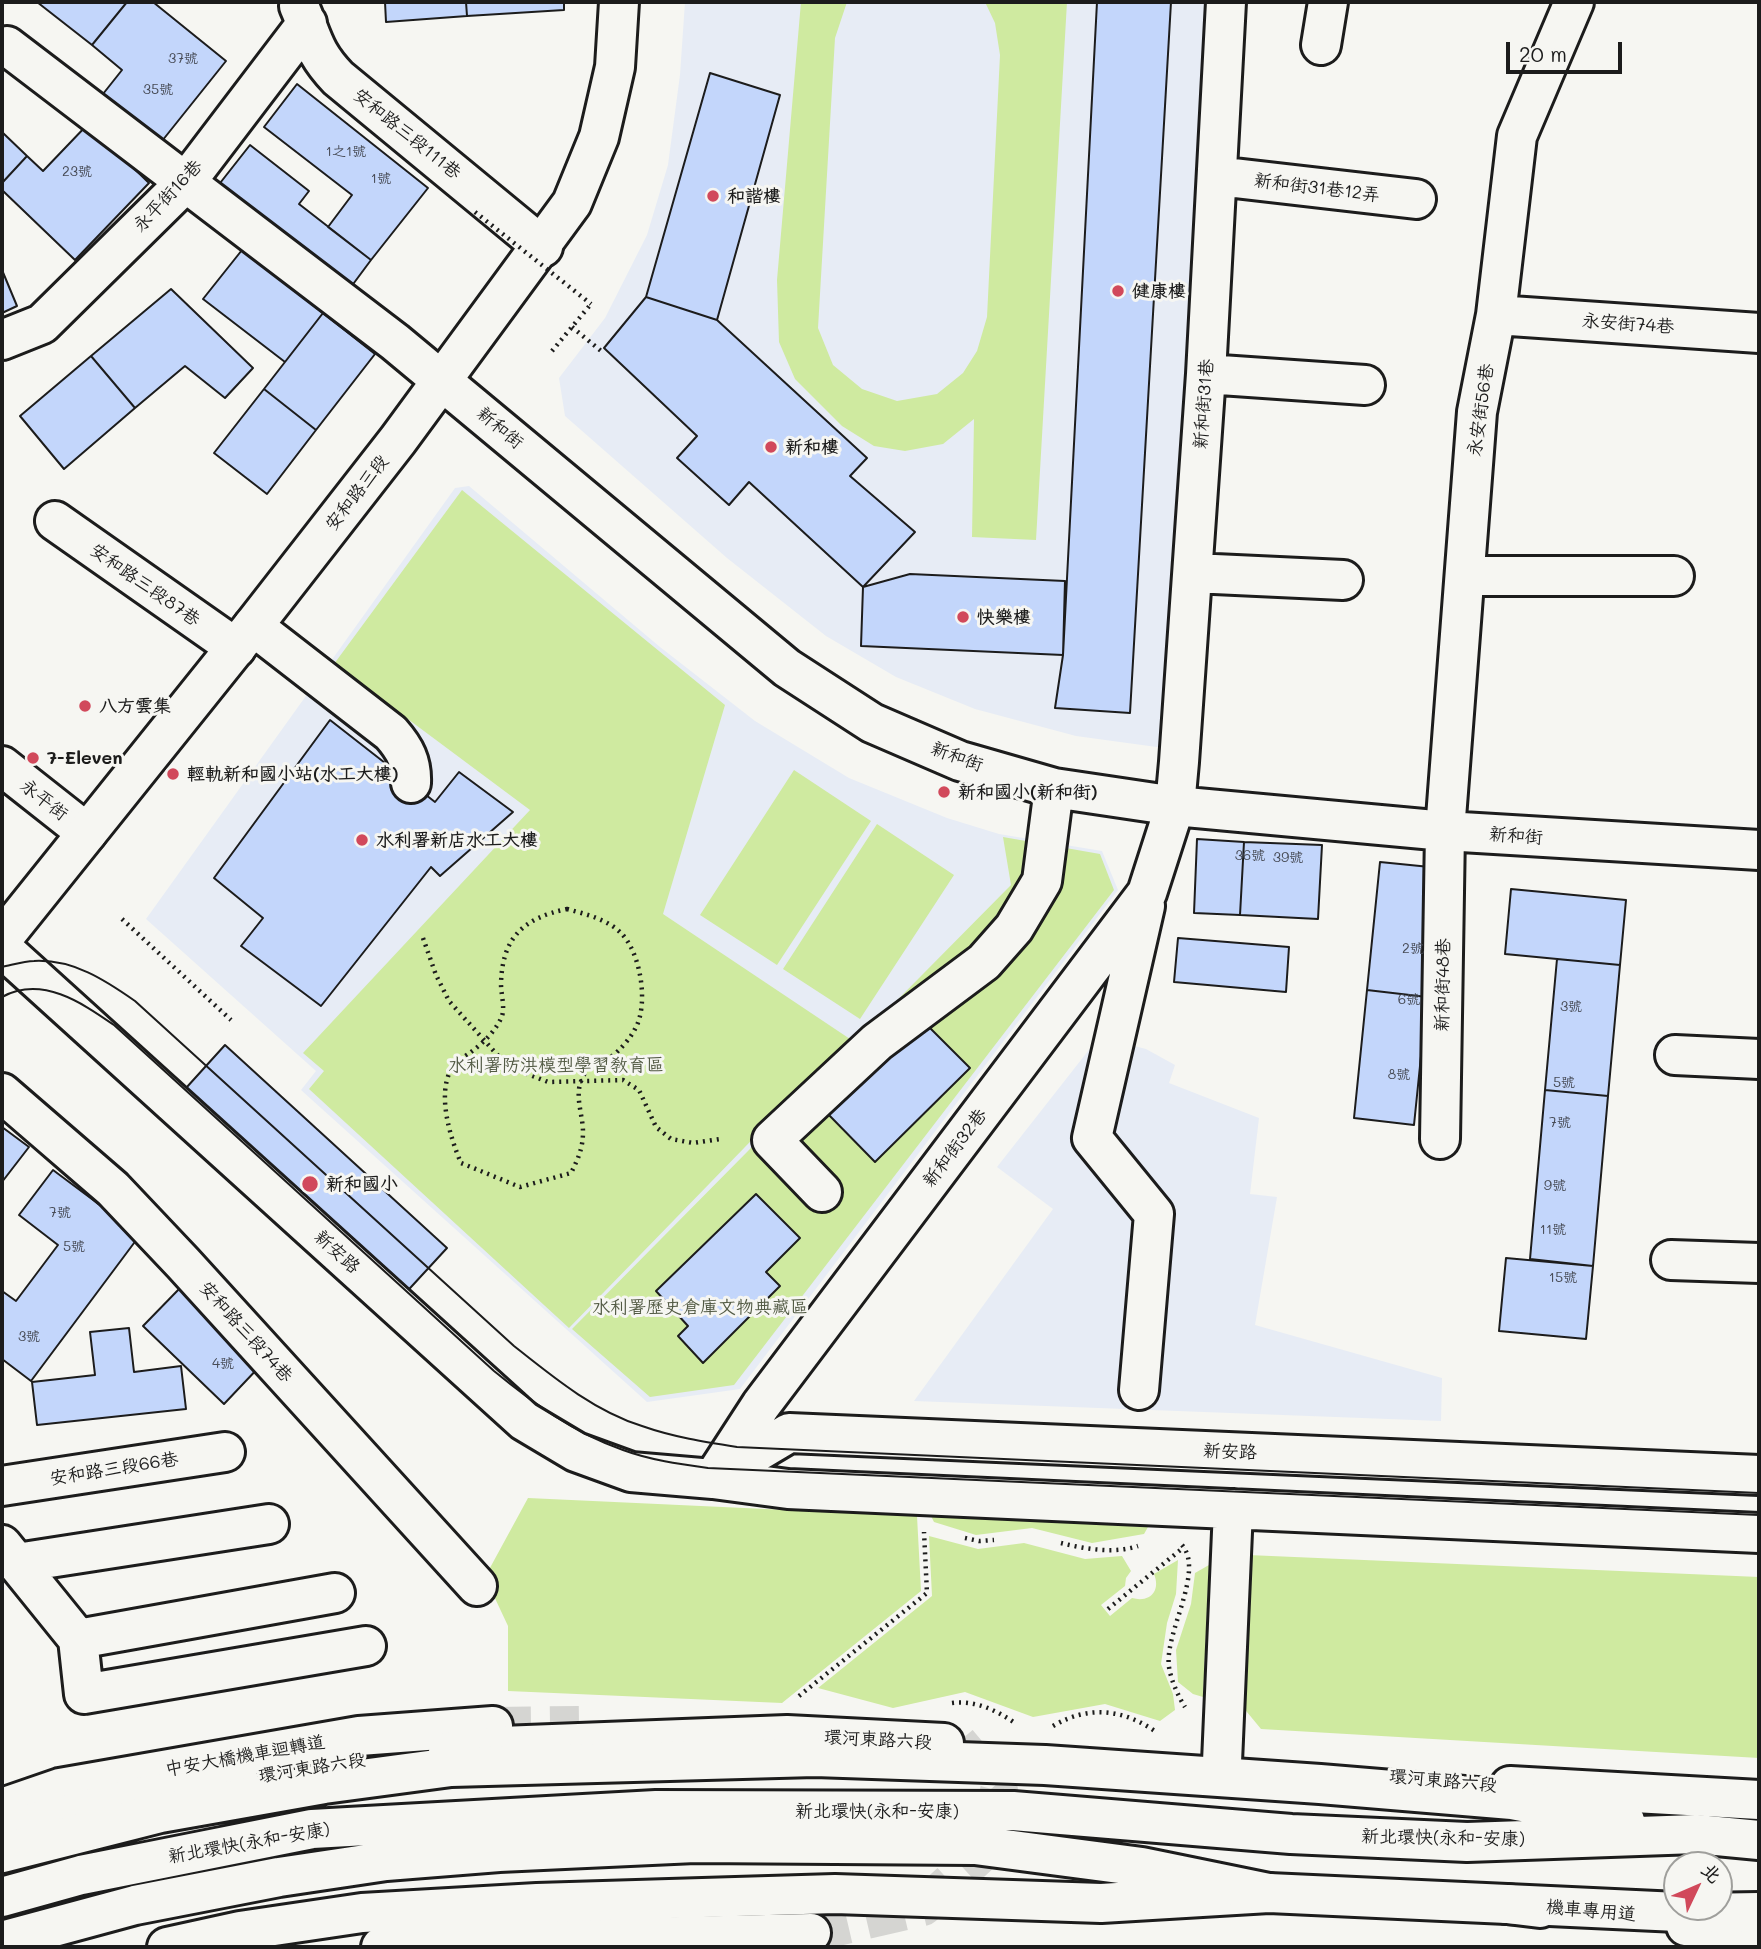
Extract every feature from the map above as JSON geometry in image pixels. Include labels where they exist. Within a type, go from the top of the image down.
[{"type":"main road","name":"安和路三段","points":[[6,929],[87,833],[244,637],[398,440],[543,247],[572,203],[600,137],[615,67],[619,2]]},
{"type":"main road","name":"新和街31巷","points":[[1175,806],[1206,374],[1226,2]]},
{"type":"main road","points":[[1321,44],[1328,2]]},
{"type":"main road","name":"永安街56巷","points":[[1445,831],[1477,412],[1496,315],[1517,136],[1574,2]]},
{"type":"main road","name":"安和路三段111巷","points":[[302,13],[322,61],[338,78],[543,247]]},
{"type":"main road","name":"永平街16巷","points":[[2,340],[42,324],[186,182],[302,13]]},
{"type":"main road","name":"新和街","points":[[6,46],[442,380],[787,668],[872,723],[960,761],[1054,788],[1175,806],[1445,831],[1759,850]]},
{"type":"main road","name":"新和街31巷12弄","points":[[1217,176],[1416,199]]},
{"type":"main road","name":"永安街74巷","points":[[1496,315],[1759,333]]},
{"type":"main road","points":[[1206,374],[1365,385]]},
{"type":"main road","name":"安和路三段87巷","points":[[55,521],[244,637],[391,733],[404,747],[412,767],[411,783]]},
{"type":"main road","points":[[1193,573],[1343,580]]},
{"type":"main road","points":[[1465,576],[1674,576]]},
{"type":"main road","name":"永平街","points":[[2,766],[87,833]]},
{"type":"main road","points":[[822,1192],[772,1140],[877,1042],[984,962],[1014,928],[1042,881],[1054,788]]},
{"type":"main road","name":"新和街32巷","points":[[713,1479],[761,1405],[1147,893],[1175,806]]},
{"type":"main road","name":"新和街48巷","points":[[1440,1139],[1445,831]]},
{"type":"main road","points":[[1139,1390],[1154,1214],[1092,1138],[1147,893]]},
{"type":"main road","name":"新安路","points":[[6,929],[524,1421],[576,1452],[631,1472],[788,1489],[1759,1533]]},
{"type":"main road","points":[[1675,1055],[1759,1059]]},
{"type":"main road","name":"安和路三段74巷","points":[[2,1093],[113,1189],[477,1586]]},
{"type":"main road","points":[[1671,1260],[1759,1262]]},
{"type":"main road","name":"新安路","points":[[713,1479],[789,1433],[1759,1475]]},
{"type":"main road","name":"安和路三段66巷","points":[[2,1486],[225,1452]]},
{"type":"main road","points":[[1222,1762],[1233,1509]]},
{"type":"main road","points":[[10,1554],[269,1524]]},
{"type":"main road","points":[[10,1554],[78,1639],[84,1694],[366,1646]]},
{"type":"main road","points":[[78,1639],[335,1593]]},
{"type":"main road","name":"中安大橋機車迴轉道","points":[[2,1808],[60,1788],[359,1736],[493,1726]]},
{"type":"main road","name":"環河東路六段","points":[[2,1830],[138,1797],[347,1761],[502,1746],[787,1735],[1023,1747],[1523,1787],[1759,1800]]},
{"type":"main road","points":[[2,1853],[160,1813],[324,1784],[451,1768],[815,1757],[1045,1765],[1512,1800],[1696,1834]]},
{"type":"main road","name":"新北環快(永和-安康)","points":[[2,1897],[81,1875],[313,1829],[656,1810],[1013,1811],[1291,1834],[1467,1842],[1696,1834],[1759,1840]]},
{"type":"main road","points":[[2,1941],[135,1905],[279,1877],[386,1861],[499,1852],[695,1843],[975,1845],[1142,1867],[1269,1893]]},
{"type":"main road","points":[[167,1947],[240,1931],[362,1913],[537,1903],[835,1894],[1101,1903],[1269,1893],[1699,1913],[1759,1912]]},
{"type":"main road","points":[[1507,1904],[1759,1934]]},
{"type":"main road","name":"機車專用道","points":[[1507,1904],[1690,1920],[1759,1922]]},
{"type":"main road","points":[[381,1947],[418,1942],[811,1933]]},
{"type":"path","points":[[475,212],[591,304],[552,351]]},
{"type":"path","points":[[572,327],[601,351]]},
{"type":"path","points":[[567,909],[597,918],[621,933],[636,958],[643,998],[636,1028],[617,1054],[591,1063],[580,1082],[579,1112],[583,1130],[580,1154],[571,1173],[520,1187],[461,1163],[449,1137],[447,1081],[454,1065],[493,1032],[503,1013],[502,961],[517,932],[543,914],[567,909]]},
{"type":"path","points":[[122,919],[232,1020]]},
{"type":"path","points":[[423,938],[449,1001],[502,1060],[522,1072],[548,1082],[623,1080],[639,1090],[656,1127],[671,1139],[693,1143],[720,1139]]},
{"type":"path","points":[[796,1706],[796,1698],[927,1593],[923,1525]]},
{"type":"path","points":[[956,1535],[979,1541],[998,1539]]},
{"type":"path","points":[[1056,1541],[1088,1550],[1131,1548],[1140,1545]]},
{"type":"path","points":[[1175,1541],[1184,1547],[1187,1553],[1188,1571],[1183,1602],[1173,1626],[1169,1667],[1182,1702],[1191,1716]]},
{"type":"path","points":[[1108,1609],[1184,1547]]},
{"type":"path","points":[[1047,1730],[1082,1713],[1105,1711],[1145,1725],[1162,1737]]},
{"type":"shaded area","points":[[685,2],[1212,2],[1164,748],[1076,736],[975,709],[896,677],[826,636],[727,558],[565,416],[559,378],[605,318],[647,235],[668,165],[680,75]]},
{"type":"shaded area","points":[[469,486],[660,647],[755,721],[849,778],[947,818],[999,834],[1102,851],[1118,890],[740,1389],[647,1402],[301,1090],[316,1071],[146,919],[455,488]]},
{"type":"shaded area","points":[[1099,1037],[1146,1049],[1175,1065],[1169,1083],[1259,1118],[1250,1194],[1277,1197],[1255,1325],[1442,1378],[1441,1421],[914,1401],[1053,1209],[997,1167]]},
{"type":"green space","points":[[801,2],[847,2],[835,38],[818,328],[833,365],[862,389],[897,401],[937,394],[963,373],[977,351],[987,317],[1000,55],[995,23],[985,2],[1067,2],[1036,540],[972,537],[974,419],[943,444],[905,451],[874,446],[842,426],[795,379],[779,342],[777,280]]},
{"type":"green space","name":"水利署防洪模型學習教育區","points":[[462,490],[725,705],[663,914],[850,1039],[569,1328],[309,1089],[324,1071],[303,1053],[530,810],[334,664]]},
{"type":"green space","points":[[794,770],[871,821],[777,965],[700,915]]},
{"type":"green space","points":[[877,824],[954,875],[860,1019],[783,969]]},
{"type":"green space","name":"水利署歷史倉庫文物典藏區","points":[[1003,837],[1100,854],[1114,890],[734,1385],[650,1397],[572,1329],[1011,885]]},
{"type":"green space","points":[[528,1498],[917,1516],[921,1591],[782,1703],[508,1691],[508,1626],[485,1577]]},
{"type":"green space","points":[[931,1516],[1148,1527],[1144,1534],[1092,1543],[1032,1528],[976,1535],[934,1522]]},
{"type":"green space","points":[[929,1536],[978,1549],[1024,1543],[1085,1559],[1122,1556],[1131,1571],[1125,1586],[1101,1605],[1110,1616],[1132,1598],[1149,1597],[1156,1586],[1154,1574],[1178,1560],[1176,1594],[1167,1623],[1161,1664],[1173,1694],[1175,1710],[1160,1721],[1105,1704],[1033,1717],[965,1692],[893,1708],[818,1688],[932,1596]]},
{"type":"green space","points":[[1248,1555],[1759,1577],[1759,1758],[1261,1729],[1242,1706]]},
{"type":"green space","points":[[1209,1565],[1203,1697],[1193,1694],[1178,1682],[1176,1650],[1191,1604],[1195,1573]]},
{"type":"building","points":[[37,2],[127,2],[92,45]]},
{"type":"building","points":[[127,2],[153,2],[226,61],[158,146],[99,99],[122,70],[92,45]]},
{"type":"building","points":[[385,2],[466,2],[467,16],[386,22]]},
{"type":"building","points":[[466,2],[564,2],[564,10],[467,16]]},
{"type":"building","name":"健康樓","points":[[1097,2],[1171,2],[1130,713],[1055,708],[1063,655]]},
{"type":"building","name":"和諧樓","points":[[710,73],[780,95],[717,320],[646,297]]},
{"type":"building","points":[[297,84],[428,188],[371,260],[328,227],[352,195],[264,127]]},
{"type":"building","points":[[88,124],[149,183],[75,260],[2,190],[2,183],[27,156],[43,171]]},
{"type":"building","points":[[2,132],[27,156],[2,183]]},
{"type":"building","points":[[250,145],[309,191],[299,204],[371,260],[345,295],[213,192]]},
{"type":"building","points":[[242,250],[323,313],[285,362],[203,299]]},
{"type":"building","points":[[2,270],[17,306],[2,313]]},
{"type":"building","points":[[171,289],[253,368],[225,398],[185,366],[135,408],[91,356]]},
{"type":"building","name":"新和樓","points":[[646,297],[717,320],[867,458],[850,476],[915,532],[863,587],[749,482],[729,505],[677,458],[697,436],[604,348]]},
{"type":"building","points":[[323,313],[375,354],[316,430],[264,389]]},
{"type":"building","points":[[91,356],[135,408],[64,469],[20,416]]},
{"type":"building","points":[[264,389],[316,430],[267,494],[214,453]]},
{"type":"building","name":"快樂樓","points":[[910,574],[1065,581],[1063,655],[861,646],[863,587]]},
{"type":"building","name":"水利署新店水工大樓","points":[[330,720],[435,802],[459,772],[513,812],[440,876],[431,867],[321,1006],[241,946],[263,918],[214,878]]},
{"type":"building","points":[[1197,839],[1244,842],[1240,915],[1194,913]]},
{"type":"building","points":[[1244,842],[1322,845],[1318,919],[1240,915]]},
{"type":"building","points":[[1380,862],[1440,868],[1427,997],[1367,990]]},
{"type":"building","points":[[1511,889],[1626,900],[1620,965],[1505,954]]},
{"type":"building","points":[[1178,938],[1289,947],[1286,992],[1174,982]]},
{"type":"building","points":[[1557,959],[1620,965],[1608,1096],[1545,1090]]},
{"type":"building","points":[[1367,990],[1427,997],[1414,1125],[1354,1118]]},
{"type":"building","points":[[923,1021],[970,1068],[875,1162],[826,1112]]},
{"type":"building","points":[[225,1045],[447,1248],[388,1312],[167,1109]]},
{"type":"building","points":[[1545,1090],[1608,1096],[1593,1266],[1530,1259]]},
{"type":"building","points":[[2,1127],[29,1147],[2,1182]]},
{"type":"building","points":[[53,1170],[140,1235],[31,1381],[2,1359],[2,1291],[16,1301],[58,1245],[19,1215]]},
{"type":"building","points":[[756,1194],[800,1238],[766,1272],[780,1286],[703,1363],[678,1336],[688,1326],[656,1291]]},
{"type":"building","points":[[1506,1258],[1593,1266],[1586,1339],[1499,1331]]},
{"type":"building","points":[[181,1287],[261,1365],[224,1404],[143,1326]]},
{"type":"building","points":[[129,1328],[134,1372],[181,1366],[186,1409],[37,1425],[32,1382],[95,1375],[90,1332]]},
{"type":"tunnel","points":[[493,1726],[579,1725]]},
{"type":"tunnel","points":[[811,1933],[923,1907],[982,1853],[999,1791],[958,1742]]},
{"type":"tram line","points":[[2,967],[30,961],[62,963],[88,972],[135,1001],[514,1346],[559,1381],[607,1412],[654,1430],[737,1447],[1759,1493]]},
{"type":"tram line","points":[[2,997],[17,991],[47,990],[89,1008],[114,1025],[494,1371],[539,1406],[571,1426],[633,1453],[708,1468],[1759,1515]]},
{"type":"place","name":"和諧樓","points":[[713,196]]},
{"type":"place","name":"健康樓","points":[[1118,291]]},
{"type":"place","name":"新和樓","points":[[771,447]]},
{"type":"place","name":"快樂樓","points":[[963,617]]},
{"type":"place","name":"八方雲集","points":[[85,706]]},
{"type":"place","name":"7-Eleven","points":[[33,758]]},
{"type":"place","name":"輕軌新和國小站(水工大樓)","points":[[173,774]]},
{"type":"place","name":"新和國小(新和街)","points":[[944,792]]},
{"type":"place","name":"水利署新店水工大樓","points":[[362,840]]},
{"type":"place","name":"新和國小","points":[[310,1184]]}]
